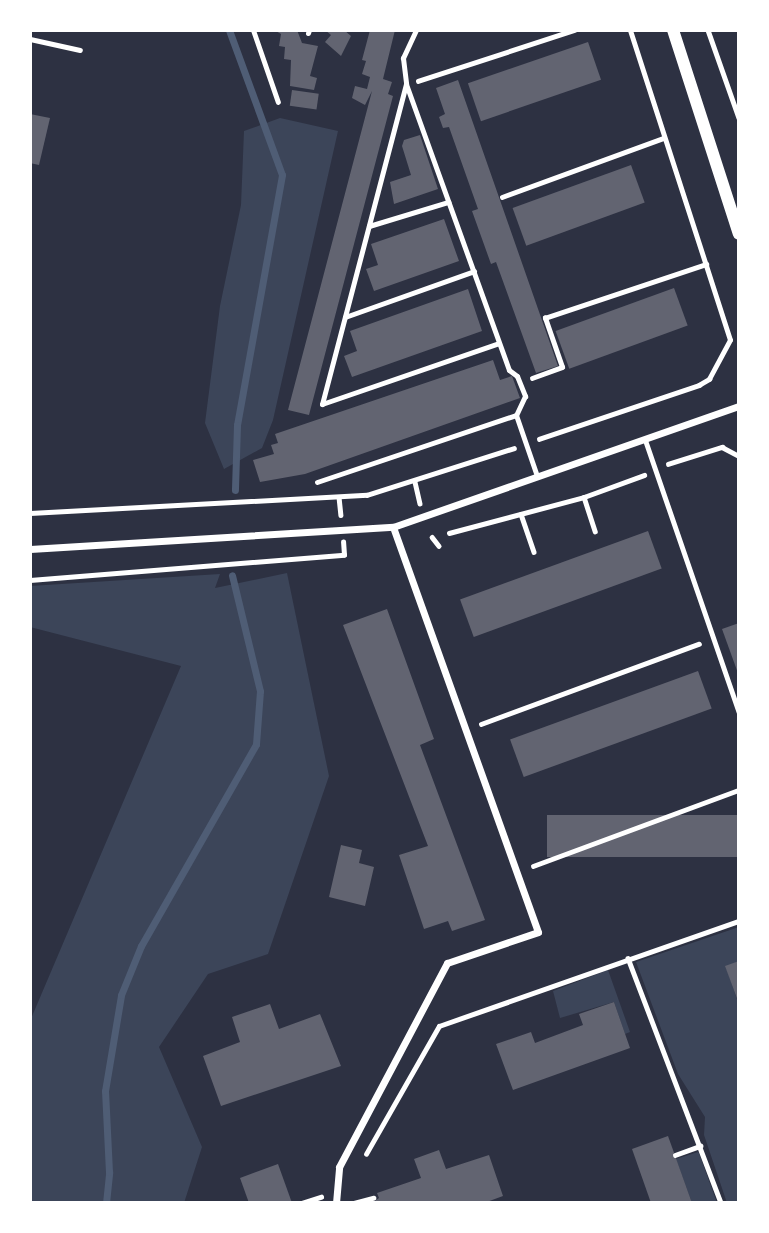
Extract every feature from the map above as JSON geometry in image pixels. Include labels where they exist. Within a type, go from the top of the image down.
[{"type":"street","points":[[673,30],[739,234]]},
{"type":"street","points":[[30,549],[393,527],[739,406]]},
{"type":"street","points":[[336,1203],[339,1167],[447,963],[538,932],[393,527]]},
{"type":"lane","points":[[253,30],[278,102]]},
{"type":"lane","points":[[416,30],[403,58],[407,84],[509,370],[520,382],[525,396],[516,415],[537,476]]},
{"type":"lane","points":[[30,39],[80,50]]},
{"type":"lane","points":[[407,84],[322,404],[499,343]]},
{"type":"lane","points":[[369,226],[448,202]]},
{"type":"lane","points":[[344,317],[474,271]]},
{"type":"lane","points":[[317,482],[516,415]]},
{"type":"lane","points":[[645,440],[739,713]]},
{"type":"path","points":[[407,84],[574,30]]},
{"type":"path","points":[[630,30],[730,340],[709,379],[699,385]]},
{"type":"path","points":[[708,30],[739,118]]},
{"type":"path","points":[[502,197],[663,138]]},
{"type":"path","points":[[520,382],[562,367],[545,318],[706,264]]},
{"type":"path","points":[[449,533],[584,497],[655,468],[722,447],[737,455],[739,463]]},
{"type":"path","points":[[415,482],[420,503]]},
{"type":"path","points":[[340,497],[341,516]]},
{"type":"path","points":[[584,497],[595,531]]},
{"type":"path","points":[[521,514],[534,552]]},
{"type":"path","points":[[432,537],[439,546]]},
{"type":"path","points":[[30,580],[344,555],[343,542]]},
{"type":"path","points":[[481,724],[699,644]]},
{"type":"path","points":[[533,866],[739,790]]},
{"type":"path","points":[[360,1163],[439,1026],[739,921]]},
{"type":"path","points":[[628,958],[721,1203]]},
{"type":"path","points":[[675,1155],[700,1146]]},
{"type":"path","points":[[352,1194],[354,1203],[373,1198]]},
{"type":"path","points":[[302,1203],[321,1197]]},
{"type":"shaded area","points":[[280,118],[338,131],[273,420],[262,448],[224,469],[205,423],[220,306],[241,205],[244,131]]},
{"type":"shaded area","points":[[287,573],[329,776],[268,954],[208,974],[159,1047],[202,1147],[184,1203],[30,1203],[30,1021],[181,666],[30,627],[30,586],[220,574],[215,588]]},
{"type":"shaded area","points":[[739,927],[739,961],[726,967],[739,1005],[739,1203],[727,1203],[704,1135],[705,1117],[678,1074],[636,962]]},
{"type":"shaded area","points":[[608,970],[630,1032],[625,1034],[614,1002],[560,1018],[553,991]]},
{"type":"shaded area","points":[[698,1152],[717,1203],[692,1203],[676,1159]]},
{"type":"building","points":[[274,30],[297,30],[302,43],[318,46],[310,76],[317,78],[314,90],[290,86],[291,60],[284,59],[285,47],[279,46],[281,34]]},
{"type":"building","points":[[325,30],[344,30],[351,36],[341,56],[325,42],[331,35]]},
{"type":"building","points":[[370,30],[395,30],[383,79],[392,82],[388,94],[393,96],[309,415],[288,410],[372,91],[365,105],[352,98],[355,86],[367,89],[370,77],[362,74],[366,61],[362,60]]},
{"type":"building","points":[[588,42],[601,80],[481,121],[468,83]]},
{"type":"building","points":[[458,80],[558,366],[536,373],[496,262],[491,264],[472,211],[478,209],[449,127],[443,128],[439,117],[445,114],[436,88]]},
{"type":"building","points":[[292,90],[319,94],[317,110],[290,106]]},
{"type":"building","points":[[30,114],[50,118],[39,165],[30,163]]},
{"type":"building","points":[[420,135],[438,189],[394,204],[390,182],[411,175],[402,146],[404,140]]},
{"type":"building","points":[[631,165],[645,203],[526,246],[513,208]]},
{"type":"building","points":[[444,219],[459,261],[374,291],[366,269],[378,265],[371,244]]},
{"type":"building","points":[[674,288],[688,326],[569,369],[556,331]]},
{"type":"building","points":[[468,289],[482,331],[352,377],[344,356],[357,351],[350,331]]},
{"type":"building","points":[[493,360],[500,380],[512,376],[520,398],[305,474],[260,482],[253,460],[274,454],[271,445],[278,443],[275,434]]},
{"type":"building","points":[[648,531],[662,569],[474,637],[460,599]]},
{"type":"building","points":[[387,609],[434,739],[420,745],[485,920],[452,931],[448,921],[424,929],[399,855],[428,846],[343,625]]},
{"type":"building","points":[[739,623],[739,676],[722,629]]},
{"type":"building","points":[[698,671],[712,709],[524,777],[510,739]]},
{"type":"building","points":[[547,815],[739,815],[739,857],[547,857]]},
{"type":"building","points":[[341,845],[362,850],[359,863],[374,867],[365,906],[329,897]]},
{"type":"building","points":[[739,961],[739,1004],[725,966]]},
{"type":"building","points":[[614,1002],[630,1048],[513,1090],[496,1044],[531,1032],[535,1043],[583,1025],[579,1014]]},
{"type":"building","points":[[270,1004],[279,1029],[320,1014],[341,1066],[221,1106],[203,1056],[240,1042],[232,1017]]},
{"type":"building","points":[[668,1136],[692,1203],[651,1203],[632,1149]]},
{"type":"building","points":[[439,1150],[446,1169],[489,1155],[503,1196],[484,1203],[372,1203],[379,1198],[377,1193],[421,1178],[414,1159]]},
{"type":"building","points":[[278,1164],[292,1203],[249,1203],[240,1178]]},
{"type":"waterway","points":[[229,30],[282,175],[237,425],[235,490]]},
{"type":"waterway","points":[[106,1203],[109,1172],[105,1091],[121,995],[141,946],[256,744],[260,691],[232,575]]}]
